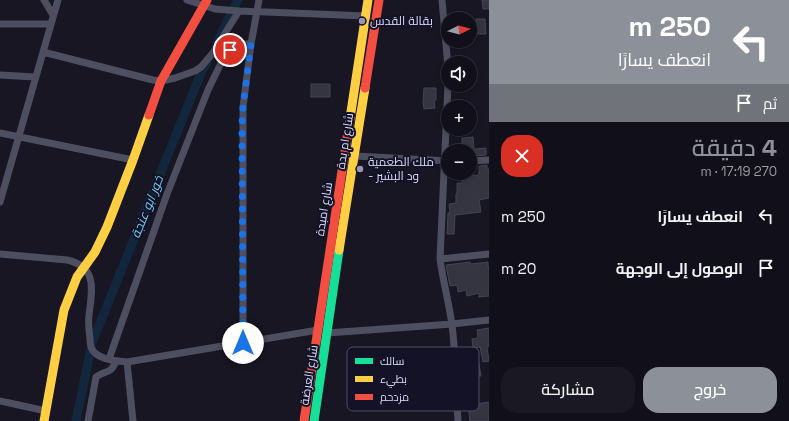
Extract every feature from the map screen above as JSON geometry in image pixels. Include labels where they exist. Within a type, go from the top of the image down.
[{"type":"main road","name":"شارع امبدة","points":[[323,332],[331,239],[368,0]]},
{"type":"main road","name":"شارع ام بدة","points":[[323,332],[341,240],[379,0]]},
{"type":"main road","points":[[44,421],[64,310],[75,281],[99,245],[133,160],[161,81],[205,3]]},
{"type":"main road","name":"شارع العرضة","points":[[314,421],[316,372],[323,332]]},
{"type":"main road","points":[[304,421],[316,372]]},
{"type":"street","points":[[44,0],[53,15]]},
{"type":"street","points":[[0,202],[58,0]]},
{"type":"street","points":[[187,0],[205,3],[220,9],[256,13],[366,16]]},
{"type":"street","points":[[243,343],[242,124],[251,44],[259,0]]},
{"type":"street","points":[[442,0],[447,56]]},
{"type":"street","points":[[43,52],[161,81],[180,77],[201,67],[212,54],[239,11]]},
{"type":"street","points":[[0,24],[50,24]]},
{"type":"street","points":[[88,421],[96,378],[113,368],[112,360],[167,194],[208,90],[224,57],[234,45],[251,44]]},
{"type":"street","points":[[0,75],[35,77]]},
{"type":"street","points":[[446,144],[448,92]]},
{"type":"street","points":[[0,133],[133,160]]},
{"type":"street","points":[[355,156],[441,162]]},
{"type":"street","points":[[477,160],[489,160]]},
{"type":"street","points":[[445,180],[440,259],[452,324],[454,347]]},
{"type":"street","points":[[0,254],[67,260],[84,268],[88,273],[92,284],[88,327],[92,351],[104,358],[112,360],[127,362],[243,343],[323,332],[452,324],[489,320]]},
{"type":"street","points":[[440,259],[489,254]]},
{"type":"street","points":[[127,362],[133,421]]},
{"type":"street","points":[[0,401],[46,411]]},
{"type":"street","points":[[457,411],[458,421]]},
{"type":"building","points":[[482,0],[489,0],[489,9],[483,9]]},
{"type":"building","points":[[477,19],[485,19],[486,34],[477,34]]},
{"type":"building","points":[[311,84],[330,84],[330,97],[311,97]]},
{"type":"building","points":[[424,88],[436,88],[436,100],[434,100],[435,108],[424,109]]},
{"type":"building","points":[[473,137],[474,144],[462,144],[462,138]]},
{"type":"building","points":[[486,148],[486,155],[477,156],[477,149]]},
{"type":"building","points":[[487,165],[487,169],[489,169],[489,198],[479,200],[481,212],[455,215],[454,234],[447,234],[448,213],[450,213],[449,204],[456,203],[457,183],[462,183],[462,180],[477,180],[477,175],[479,175],[479,166]]},
{"type":"building","points":[[470,262],[471,264],[488,262],[489,296],[479,297],[479,293],[467,296],[466,290],[458,292],[457,285],[450,286],[446,265]]},
{"type":"building","points":[[489,328],[489,346],[487,347],[489,361],[483,362],[480,347],[473,347],[472,339],[478,338],[477,330]]},
{"type":"building","points":[[479,364],[481,376],[479,376]]},
{"type":"building","points":[[489,402],[489,421],[470,421],[469,411],[479,411],[479,403]]},
{"type":"waterway","name":"خور ابو عنجة","points":[[217,42],[238,0]]},
{"type":"waterway","name":"خور ابو عنجة","points":[[76,421],[92,343],[201,73],[208,60]]},
{"type":"traffic: fast","points":[[314,421],[339,250]]},
{"type":"traffic: slow","points":[[349,125],[368,0]]},
{"type":"traffic: slow","points":[[339,250],[365,88]]},
{"type":"traffic: slow","points":[[44,421],[64,310],[77,277],[95,252],[107,227],[149,115]]},
{"type":"traffic: jam","points":[[149,115],[161,81],[207,0]]},
{"type":"traffic: jam","points":[[365,88],[379,0]]},
{"type":"traffic: jam","points":[[304,421],[349,125]]},
{"type":"place","name":"بقالة القدس","points":[[362,21]]},
{"type":"place","name":"ملك الطعمية - ود البشير","points":[[360,169]]},
{"type":"route","points":[[230,50],[236,44],[251,44],[242,124],[243,343]]}]
